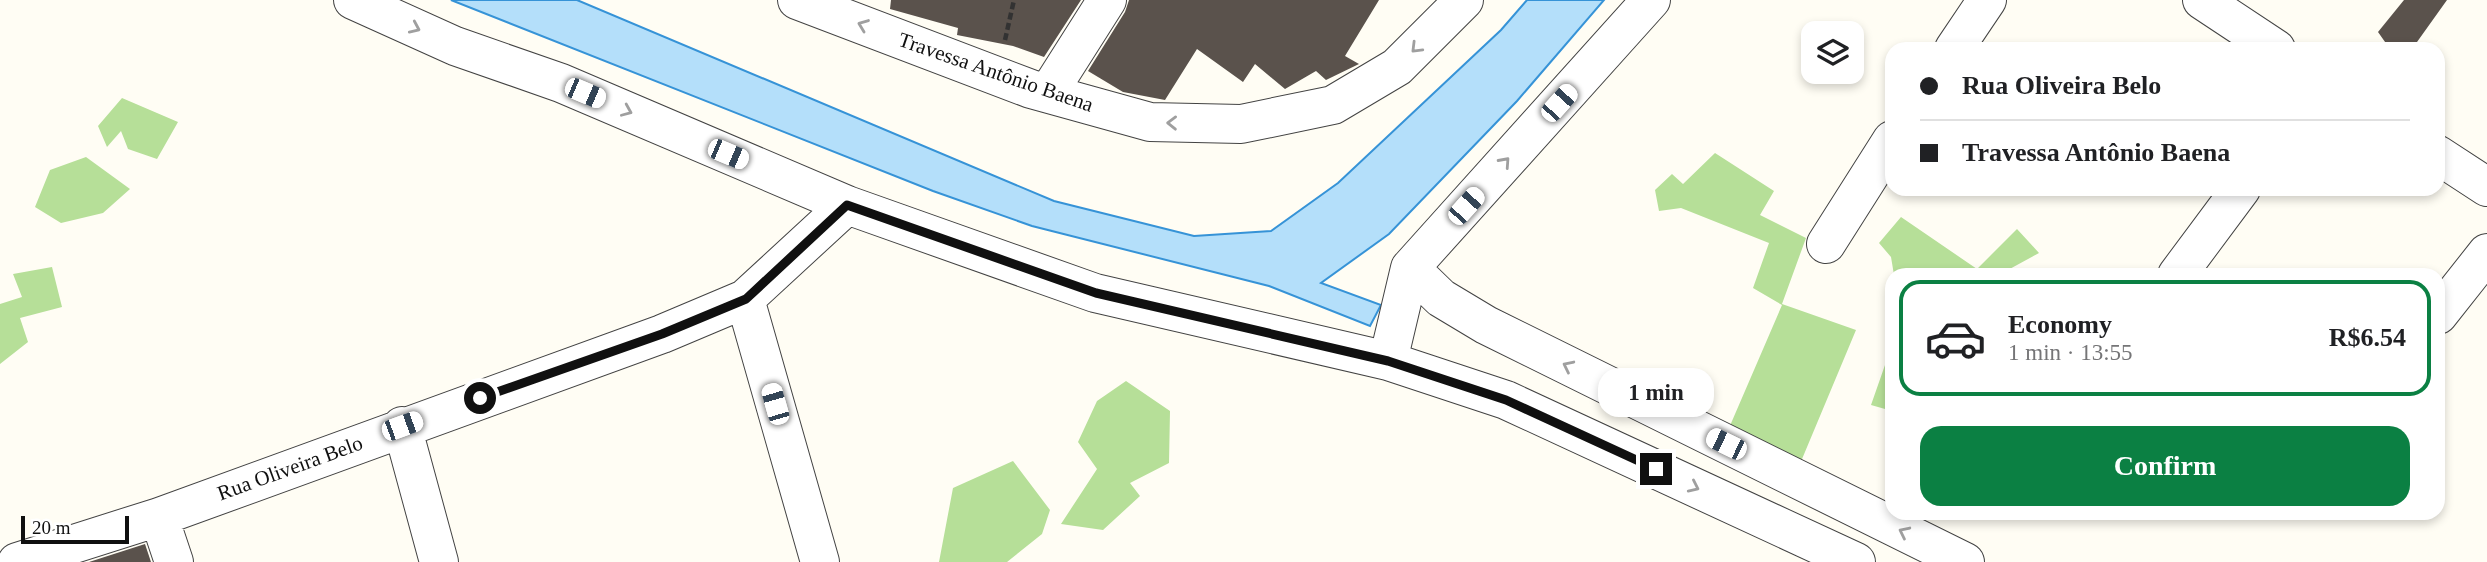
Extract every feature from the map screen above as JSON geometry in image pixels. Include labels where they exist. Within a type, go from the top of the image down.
[{"type":"street","points":[[353,0],[455,46],[561,83],[847,205],[1096,293],[1388,361],[1506,400],[1856,562]]},
{"type":"street","name":"Travessa Antônio Baena","points":[[797,0],[1048,93],[1150,122],[1241,124],[1334,105],[1397,67],[1464,0]]},
{"type":"street","points":[[1048,93],[1107,0]]},
{"type":"street","points":[[1388,361],[1410,268],[1651,0]]},
{"type":"street","points":[[1959,42],[1987,0]]},
{"type":"street","points":[[2203,0],[2266,42]]},
{"type":"street","points":[[1826,244],[1885,151]]},
{"type":"street","points":[[2445,160],[2487,187]]},
{"type":"street","points":[[2182,268],[2236,196]]},
{"type":"street","name":"Rua Oliveira Belo","points":[[17,562],[159,517],[402,426],[662,334],[746,299],[847,205]]},
{"type":"street","points":[[2445,306],[2487,253]]},
{"type":"street","points":[[1410,268],[1441,298],[1461,311],[1965,562]]},
{"type":"street","points":[[746,299],[820,562]]},
{"type":"street","points":[[1506,400],[1535,349]]},
{"type":"street","points":[[402,426],[439,562]]},
{"type":"street","points":[[159,517],[174,562]]},
{"type":"green space","points":[[122,98],[178,122],[157,159],[128,149],[121,131],[107,147],[98,126]]},
{"type":"green space","points":[[1715,153],[1774,191],[1760,215],[1806,238],[1782,304],[1856,330],[1797,471],[1729,428],[1782,305],[1753,288],[1769,243],[1681,208],[1659,211],[1655,190],[1672,174],[1683,184]]},
{"type":"green space","points":[[86,157],[130,189],[103,213],[61,223],[35,207],[50,170]]},
{"type":"green space","points":[[1901,217],[1976,268],[1893,268],[1891,257],[1879,243]]},
{"type":"green space","points":[[2017,229],[2039,253],[2012,268],[1978,268]]},
{"type":"green space","points":[[52,267],[62,307],[20,318],[28,342],[0,364],[0,304],[22,297],[13,274]]},
{"type":"green space","points":[[1885,365],[1885,409],[1871,405]]},
{"type":"green space","points":[[1126,381],[1170,411],[1169,463],[1130,483],[1140,496],[1103,530],[1061,524],[1097,469],[1078,442],[1097,401]]},
{"type":"green space","points":[[1013,461],[1050,510],[1042,534],[1007,562],[939,562],[953,488]]},
{"type":"water","points":[[451,0],[577,0],[1054,201],[1194,236],[1271,231],[1338,183],[1501,30],[1527,0],[1604,0],[1517,101],[1389,234],[1321,283],[1381,305],[1370,326],[1269,286],[1032,226],[933,191]]},
{"type":"building","points":[[891,0],[1081,0],[1044,57],[1013,46],[957,35],[958,28],[890,9]]},
{"type":"building","points":[[1129,0],[1379,0],[1345,56],[1359,64],[1326,80],[1316,71],[1285,89],[1255,64],[1243,82],[1197,49],[1165,100],[1123,92],[1088,71],[1125,12]]},
{"type":"building","points":[[2404,0],[2447,0],[2417,42],[2385,42],[2378,32]]},
{"type":"building","points":[[145,544],[151,562],[89,562]]},
{"type":"route","points":[[480,398],[662,334],[746,299],[847,205],[1096,293],[1388,361],[1506,400],[1656,469]]}]
